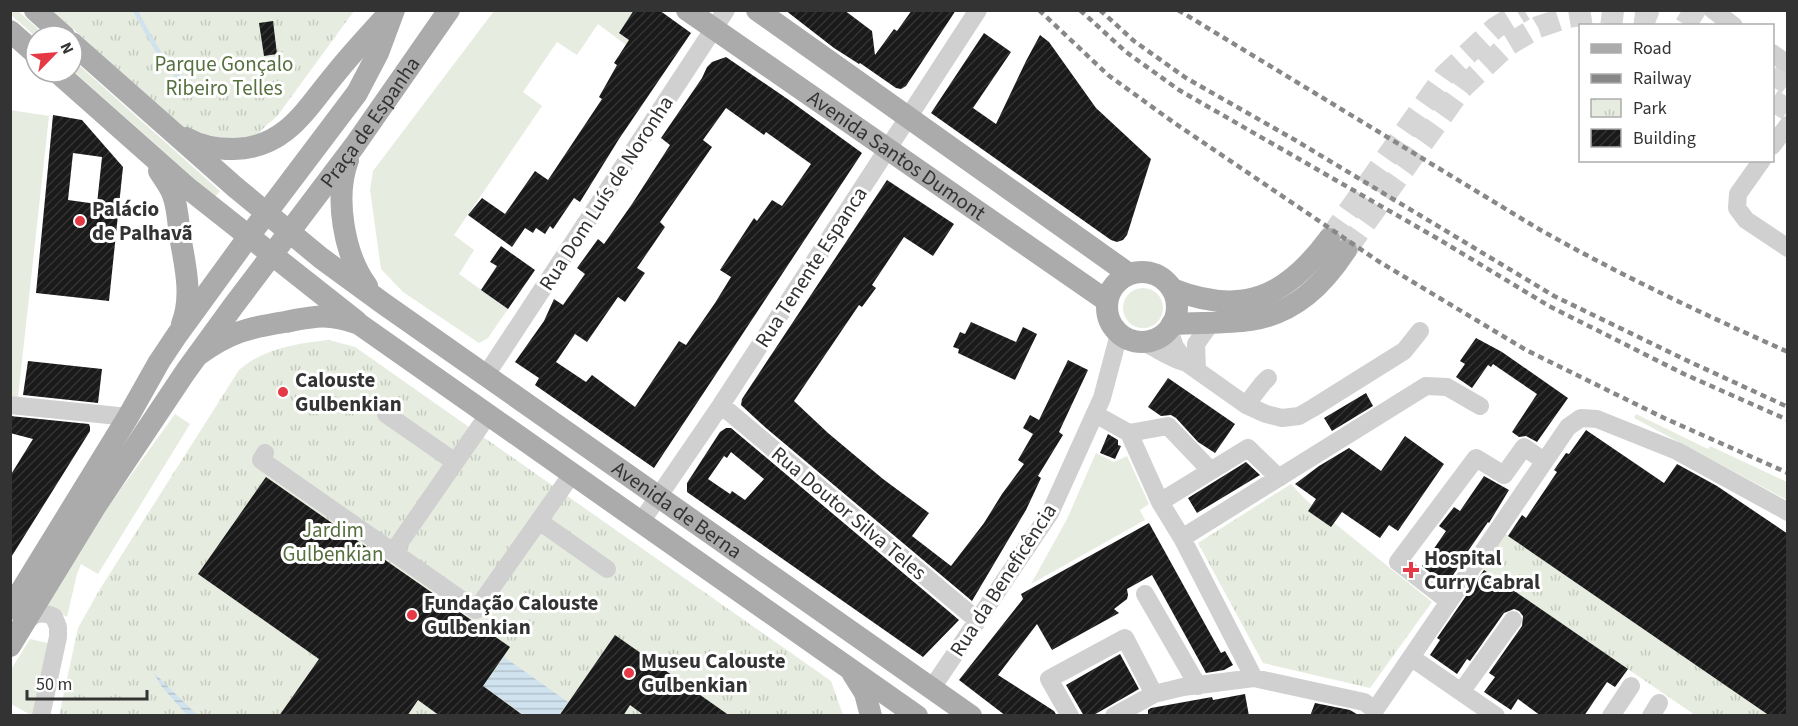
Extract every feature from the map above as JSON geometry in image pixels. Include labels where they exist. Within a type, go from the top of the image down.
[{"type":"main road","points":[[35,10],[51,24]]},
{"type":"main road","points":[[157,119],[180,135],[199,145],[212,148],[244,149],[272,141],[295,123],[352,52],[393,10]]},
{"type":"main road","name":"Praça de Espanha","points":[[177,335],[357,93],[378,53],[393,10]]},
{"type":"main road","name":"Praça de Espanha","points":[[17,617],[198,355],[355,145],[449,10]]},
{"type":"main road","name":"Avenida Santos Dumont","points":[[687,10],[1107,301]]},
{"type":"main road","name":"Avenida Santos Dumont","points":[[758,10],[1129,274]]},
{"type":"main road","points":[[12,35],[24,44]]},
{"type":"main road","points":[[84,55],[321,258],[384,304]]},
{"type":"main road","points":[[70,84],[189,189],[366,329]]},
{"type":"main road","points":[[10,646],[17,617],[159,362],[177,335],[184,317],[187,283],[174,198],[153,163],[128,136]]},
{"type":"main road","points":[[355,145],[341,184],[350,254],[360,276],[384,304]]},
{"type":"main road","points":[[1171,327],[1251,320],[1279,312],[1307,295],[1332,271],[1338,244],[1315,258],[1281,287],[1249,300],[1214,301],[1172,289]]},
{"type":"main road","points":[[1141,271],[1153,273],[1164,279],[1172,289],[1176,300],[1176,312],[1171,327],[1162,336],[1142,342],[1130,340],[1119,334],[1111,325],[1107,314],[1107,301],[1118,280],[1141,271]]},
{"type":"main road","name":"Avenida de Berna","points":[[384,304],[971,716]]},
{"type":"main road","points":[[198,355],[214,344],[246,329],[304,317],[334,316],[359,324],[366,329]]},
{"type":"main road","name":"Avenida de Berna","points":[[366,329],[919,716]]},
{"type":"main road","points":[[849,668],[865,693],[871,716]]},
{"type":"main road","points":[[919,716],[932,688]]},
{"type":"street","name":"Rua Dom Luís de Noronha","points":[[486,375],[726,10]]},
{"type":"street","name":"Rua Tenente Espanca","points":[[641,522],[721,405],[978,10]]},
{"type":"street","points":[[1713,10],[1731,24]]},
{"type":"street","points":[[1774,54],[1788,64]]},
{"type":"street","points":[[1774,145],[1788,125]]},
{"type":"street","points":[[1761,162],[1738,194],[1737,208],[1746,220],[1788,249]]},
{"type":"street","points":[[1193,367],[1196,344],[1211,323]]},
{"type":"street","points":[[1171,327],[1175,347],[1193,367],[1246,405],[1282,418],[1299,416],[1404,351],[1420,331]]},
{"type":"street","name":"Rua da Beneficência","points":[[932,688],[1050,513],[1102,398],[1119,334]]},
{"type":"street","points":[[1142,342],[1174,360],[1193,367]]},
{"type":"street","points":[[1246,405],[1268,378]]},
{"type":"street","points":[[1182,538],[1426,386],[1447,387],[1480,406]]},
{"type":"street","points":[[10,405],[128,417]]},
{"type":"street","name":"Rua Doutor Silva Teles","points":[[721,405],[978,620]]},
{"type":"street","points":[[386,414],[455,462]]},
{"type":"street","points":[[1095,414],[1129,433],[1160,502],[1182,538],[1254,678]]},
{"type":"street","points":[[393,552],[488,415]]},
{"type":"street","points":[[1114,716],[1154,694],[1254,678],[1364,702],[1377,713],[1448,601],[1544,461],[1568,428],[1581,418],[1596,419],[1677,451],[1788,512]]},
{"type":"street","points":[[1129,433],[1168,426],[1211,471]]},
{"type":"street","points":[[1448,601],[1398,562],[1476,458],[1504,475],[1524,447],[1544,461]]},
{"type":"street","points":[[1160,502],[1248,448],[1279,478]]},
{"type":"street","points":[[265,453],[261,460],[476,610],[572,474]]},
{"type":"street","points":[[538,521],[607,569]]},
{"type":"street","points":[[1145,594],[1198,686]]},
{"type":"street","points":[[17,617],[43,613],[54,617],[58,627],[58,637],[41,716]]},
{"type":"street","points":[[1461,692],[1513,620]]},
{"type":"street","points":[[1070,716],[1049,679],[1125,638],[1154,694]]},
{"type":"street","points":[[1412,658],[1496,716]]},
{"type":"street","points":[[1611,716],[1631,686]]},
{"type":"green space","points":[[11,10],[18,11],[33,24],[24,24],[24,26],[11,15]]},
{"type":"green space","name":"Parque Gonçalo Ribeiro Telles","points":[[53,11],[354,11],[278,115],[264,127],[259,136],[245,142],[192,132],[181,125],[84,39],[84,24],[68,24]]},
{"type":"green space","points":[[494,11],[634,11],[619,32],[630,40],[626,45],[598,24],[577,55],[557,42],[523,92],[542,106],[454,235],[474,250],[459,274],[508,309],[488,338],[479,343],[403,292],[381,269],[370,190],[373,171]]},
{"type":"green space","points":[[84,70],[220,191],[215,197],[84,81]]},
{"type":"green space","points":[[10,110],[49,116],[18,397],[10,396]]},
{"type":"green space","points":[[1143,288],[1151,289],[1157,294],[1162,300],[1162,316],[1157,322],[1151,327],[1143,328],[1135,327],[1129,322],[1124,316],[1123,308],[1124,300],[1129,294],[1135,289]]},
{"type":"green space","name":"Jardim Gulbenkian","points":[[329,340],[355,347],[831,681],[843,715],[59,716],[78,628],[100,589],[239,370],[259,357],[281,348]]},
{"type":"green space","points":[[175,414],[190,424],[98,574],[81,564],[67,617],[45,605],[100,518]]},
{"type":"green space","points":[[1636,414],[1708,449],[1710,446],[1787,482],[1787,500],[1634,418]]},
{"type":"green space","points":[[1096,453],[1114,462],[1127,456],[1149,504],[1140,510],[1145,520],[1031,584],[1067,519]]},
{"type":"green space","points":[[1291,484],[1307,501],[1432,602],[1370,688],[1263,663],[1198,543]]},
{"type":"green space","points":[[1504,533],[1770,715],[1695,715],[1480,568]]},
{"type":"green space","points":[[30,639],[52,644],[38,715],[31,715],[11,704],[10,671]]},
{"type":"water","points":[[504,657],[568,702],[559,715],[524,715],[483,686]]},
{"type":"water","points":[[153,672],[198,715],[187,715],[162,687]]},
{"type":"building","points":[[634,10],[659,10],[691,33],[619,139],[580,202],[574,198],[553,229],[550,226],[545,234],[536,228],[533,233],[525,228],[512,247],[468,215],[482,198],[505,214],[535,171],[548,180],[602,99],[599,97],[617,65],[614,63],[629,40],[619,33]]},
{"type":"building","points":[[785,10],[844,10],[872,31],[875,55],[894,29],[897,31],[912,10],[956,10],[906,86],[901,89],[834,48]]},
{"type":"building","points":[[273,21],[277,54],[264,56],[259,23]]},
{"type":"building","points":[[984,33],[1011,52],[973,108],[996,124],[1040,35],[1049,42],[1096,108],[1151,159],[1127,235],[1123,240],[1117,242],[1111,240],[931,113]]},
{"type":"building","points":[[726,57],[862,153],[654,468],[535,385],[539,378],[515,362],[544,321],[554,299],[563,305],[585,274],[577,268],[598,239],[604,244],[632,204],[670,145],[661,138],[712,62]],"holes":[[[726,108],[764,135],[766,132],[811,164],[782,206],[772,200],[757,221],[754,218],[720,270],[731,277],[715,303],[686,345],[679,341],[635,407],[592,375],[586,382],[556,362],[575,334],[587,342],[618,297],[625,302],[645,273],[637,268],[665,227],[660,222],[712,147],[703,140]]]},
{"type":"building","name":"Palácio de Palhavã","points":[[53,115],[82,120],[123,167],[109,301],[36,293]],"holes":[[[73,153],[102,157],[97,204],[68,200]]]},
{"type":"building","points":[[887,180],[954,224],[933,256],[904,237],[872,285],[876,288],[862,307],[859,305],[794,401],[883,479],[929,513],[912,536],[951,566],[984,523],[1024,464],[1018,460],[1033,434],[1023,428],[1030,415],[1039,420],[1068,360],[1088,370],[1059,432],[1063,435],[1038,476],[1041,478],[1026,510],[972,601],[741,405],[742,399]]},
{"type":"building","points":[[501,246],[535,270],[508,309],[481,290],[497,266],[490,262]]},
{"type":"building","points":[[971,322],[1016,342],[1023,327],[1037,334],[1015,380],[958,353],[959,349],[953,347],[960,332],[965,334]]},
{"type":"building","points":[[1476,338],[1502,352],[1568,398],[1537,442],[1526,436],[1519,437],[1512,432],[1537,394],[1493,364],[1491,367],[1488,365],[1472,388],[1456,377],[1465,364],[1460,361]]},
{"type":"building","points":[[28,361],[102,369],[98,403],[23,395]]},
{"type":"building","points":[[1168,378],[1235,424],[1215,453],[1198,442],[1176,418],[1171,415],[1161,416],[1148,407]]},
{"type":"building","points":[[1366,393],[1373,406],[1332,431],[1324,418]]},
{"type":"building","points":[[10,416],[89,424],[90,431],[10,559],[10,476],[33,439],[10,433]]},
{"type":"building","points":[[731,428],[959,620],[923,657],[687,492],[687,483],[720,432]],"holes":[[[731,452],[764,479],[745,500],[732,491],[730,494],[708,479],[724,456],[727,458]]]},
{"type":"building","points":[[1586,430],[1664,483],[1677,464],[1717,486],[1788,534],[1788,716],[1770,716],[1508,536],[1522,515],[1526,518],[1557,472],[1554,470]]},
{"type":"building","points":[[1108,434],[1118,440],[1118,445],[1121,446],[1115,459],[1100,453]]},
{"type":"building","points":[[1405,436],[1444,464],[1398,531],[1389,525],[1380,538],[1342,512],[1331,527],[1308,511],[1316,499],[1295,484],[1349,448],[1381,471]]},
{"type":"building","points":[[1246,462],[1260,475],[1197,513],[1188,498]]},
{"type":"building","points":[[1484,476],[1509,490],[1446,585],[1422,566],[1446,531],[1439,526],[1454,507],[1460,511]]},
{"type":"building","points":[[266,477],[510,647],[483,686],[524,716],[440,716],[418,700],[407,716],[279,716],[319,659],[198,574]]},
{"type":"building","points":[[1149,523],[1221,653],[1225,651],[1233,665],[1224,670],[1206,673],[1152,575],[1127,589],[1127,599],[1114,609],[1119,613],[1052,650],[1037,624],[998,675],[1054,711],[1057,716],[1006,716],[959,680],[1023,599],[1021,594]]},
{"type":"building","points":[[1484,570],[1628,669],[1615,687],[1607,682],[1584,716],[1541,716],[1518,699],[1511,710],[1484,692],[1495,677],[1489,673],[1522,626],[1523,616],[1514,609],[1504,613],[1470,661],[1467,659],[1457,674],[1430,655],[1440,640],[1437,638]]},
{"type":"building","name":"Museu Calouste Gulbenkian","points":[[615,635],[730,716],[645,716],[630,705],[623,716],[559,716]]},
{"type":"building","points":[[1120,654],[1139,689],[1092,716],[1084,716],[1066,685]]},
{"type":"building","points":[[1245,694],[1249,716],[1148,716],[1148,710],[1151,708],[1212,697],[1213,700]]},
{"type":"building","points":[[1315,703],[1350,710],[1360,716],[1310,716]]},
{"type":"waterway","points":[[135,10],[162,58],[179,78],[201,96]]},
{"type":"tunnel","points":[[1329,239],[1445,75],[1495,28],[1524,10]]},
{"type":"tunnel","points":[[1682,10],[1704,24]]},
{"type":"tunnel","points":[[1346,250],[1462,88],[1508,45],[1538,27],[1568,17],[1600,12],[1640,17],[1658,24]]},
{"type":"tunnel","points":[[1774,74],[1788,84]]},
{"type":"tunnel","points":[[1774,101],[1788,110]]},
{"type":"railway","points":[[1039,10],[1108,75],[1173,122],[1378,261],[1526,350],[1664,418],[1788,473]]},
{"type":"railway","points":[[1080,10],[1126,52],[1179,90],[1440,240],[1549,306],[1684,374],[1788,420]]},
{"type":"railway","points":[[1100,10],[1134,41],[1186,78],[1295,140],[1554,296],[1788,407]]},
{"type":"railway","points":[[1178,10],[1537,228],[1661,293],[1788,352]]},
{"type":"place","name":"Palácio de Palhavã","points":[[80,221]]},
{"type":"place","name":"Calouste Gulbenkian","points":[[283,392]]},
{"type":"place","name":"Hospital Curry Cabral","points":[[1411,570]]},
{"type":"place","name":"Fundação Calouste Gulbenkian","points":[[412,615]]},
{"type":"place","name":"Museu Calouste Gulbenkian","points":[[629,673]]}]
